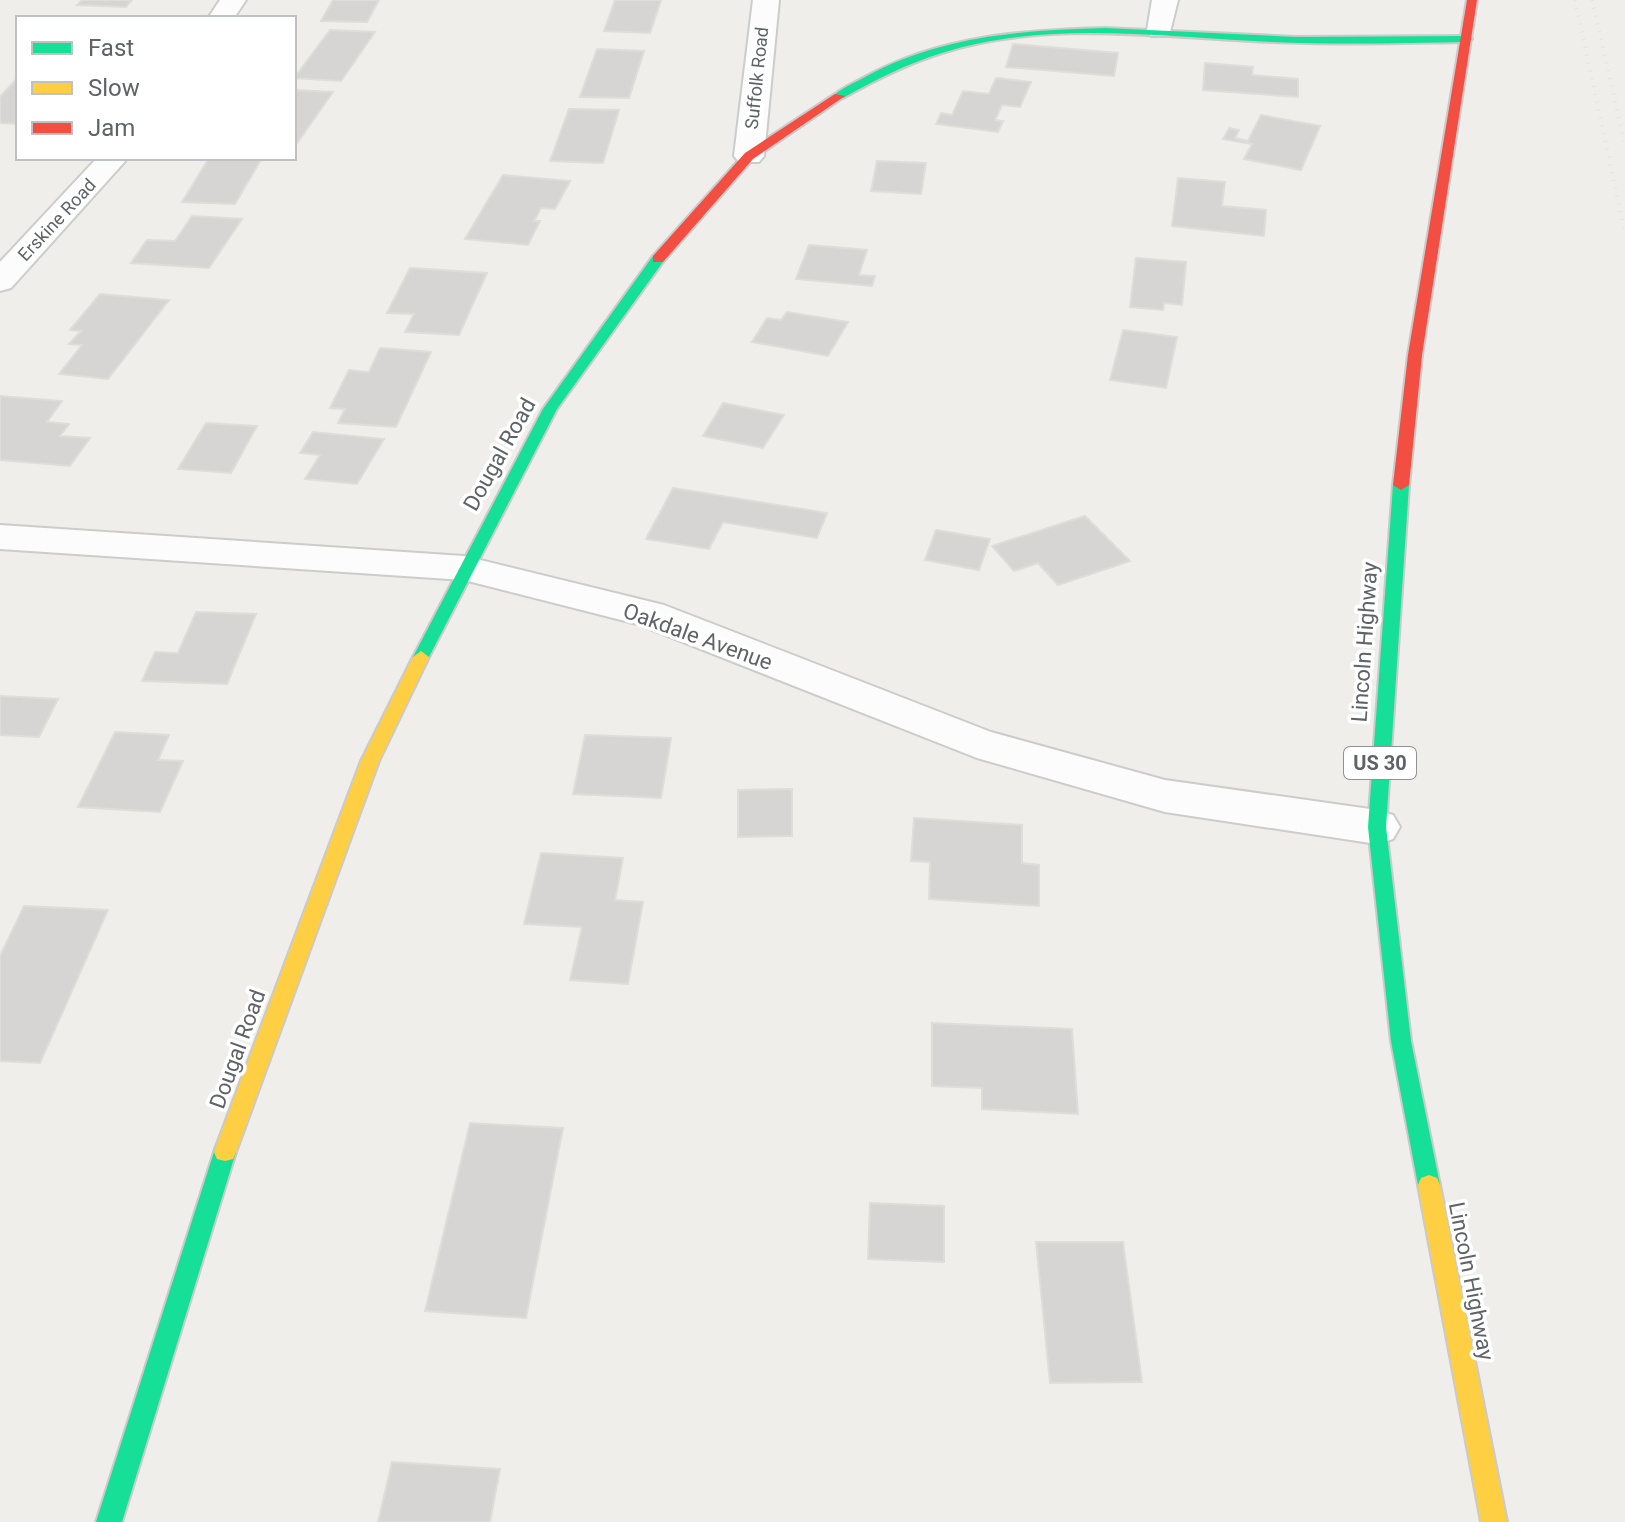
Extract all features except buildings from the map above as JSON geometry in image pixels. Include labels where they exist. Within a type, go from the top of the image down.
[{"type":"street","name":"Suffolk Road","points":[[749,156],[766,0]]},
{"type":"street","points":[[1160,30],[1165,0]]},
{"type":"street","name":"Lincoln Highway","points":[[1472,0],[1415,355],[1394,549],[1377,827],[1401,1041],[1494,1522]]},
{"type":"street","name":"Dougal Road","points":[[109,1522],[234,1125],[370,761],[464,568],[550,409],[641,278],[749,156],[845,92],[932,51],[1035,31],[1160,30],[1273,39],[1467,39]]},
{"type":"street","name":"Erskine Road","points":[[0,281],[111,160]]},
{"type":"street","name":"Oakdale Avenue","points":[[0,537],[464,568],[650,614],[992,748],[1165,796],[1377,827]]},
{"type":"railway","points":[[1575,0],[1625,233]]},
{"type":"railway","points":[[1592,0],[1625,145]]},
{"type":"traffic: fast","points":[[839,96],[889,68],[941,49],[995,38],[1050,32],[1105,31],[1321,40],[1467,39]]},
{"type":"traffic: fast","points":[[421,657],[550,409],[658,259]]},
{"type":"traffic: fast","points":[[1401,485],[1377,827],[1401,1041],[1429,1185]]},
{"type":"traffic: fast","points":[[109,1522],[225,1152]]},
{"type":"traffic: slow","points":[[225,1152],[370,761],[421,657]]},
{"type":"traffic: slow","points":[[1429,1185],[1494,1522]]},
{"type":"traffic: jam","points":[[1401,485],[1415,355],[1472,0]]},
{"type":"traffic: jam","points":[[658,259],[749,156],[839,96]]}]
